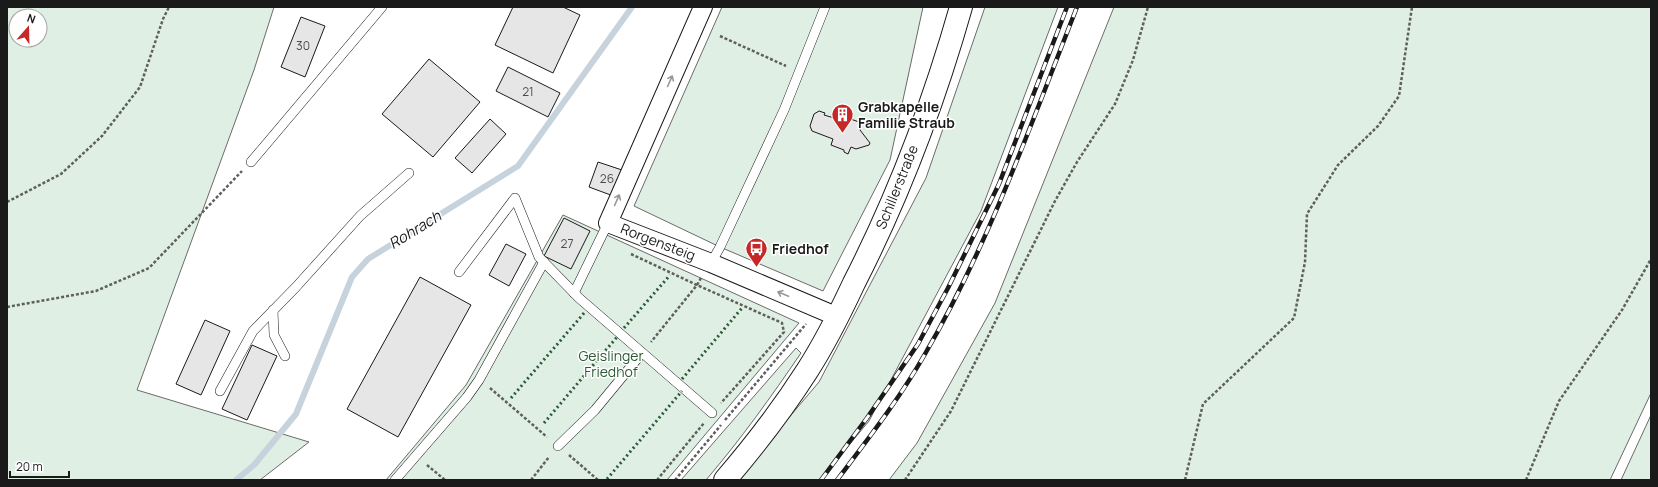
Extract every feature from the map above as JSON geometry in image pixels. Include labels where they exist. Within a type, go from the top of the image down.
[{"type":"main road","name":"Schillerstraße","points":[[725,480],[759,440],[807,371],[828,314],[874,244],[904,174],[931,102],[961,7]]},
{"type":"street","name":"Rorgensteig","points":[[703,7],[608,223],[711,263],[828,314]]},
{"type":"lane","points":[[251,162],[382,7]]},
{"type":"lane","points":[[711,263],[720,247],[777,124],[826,7]]},
{"type":"lane","points":[[220,391],[253,331],[360,216],[409,173]]},
{"type":"lane","points":[[459,272],[515,198],[539,257],[574,293],[712,413]]},
{"type":"lane","points":[[574,293],[608,223]]},
{"type":"lane","points":[[395,480],[480,380],[544,262]]},
{"type":"lane","points":[[273,310],[274,335],[285,356]]},
{"type":"lane","points":[[558,446],[595,410],[642,353]]},
{"type":"path","points":[[7,202],[61,174],[102,136],[140,87],[163,19],[169,7]]},
{"type":"path","points":[[905,480],[951,410],[1055,201],[1077,162],[1115,104],[1133,60],[1148,7]]},
{"type":"path","points":[[1185,480],[1203,404],[1294,318],[1305,262],[1307,214],[1338,165],[1378,126],[1399,96],[1412,7]]},
{"type":"path","points":[[720,36],[799,72]]},
{"type":"path","points":[[7,307],[96,291],[149,268],[251,162]]},
{"type":"path","points":[[627,252],[782,323],[784,332],[712,413],[657,480]]},
{"type":"path","points":[[1526,480],[1560,401],[1622,310],[1651,259]]},
{"type":"path","points":[[642,353],[697,285],[711,263]]},
{"type":"path","points":[[675,480],[828,314]]},
{"type":"path","points":[[480,380],[598,480]]},
{"type":"path","points":[[531,480],[558,446]]},
{"type":"path","points":[[416,455],[445,480]]},
{"type":"green space","points":[[7,7],[274,7],[254,70],[137,390],[309,442],[260,480],[7,480]]},
{"type":"green space","points":[[722,7],[923,7],[890,160],[823,291],[720,247],[634,206]]},
{"type":"green space","points":[[985,7],[1058,7],[981,211],[869,421],[820,480],[736,480],[819,382],[926,178]]},
{"type":"green space","points":[[1114,7],[1651,7],[1651,393],[1610,480],[889,480],[917,443],[995,303]]},
{"type":"green space","name":"Geislinger Friedhof","points":[[563,215],[799,323],[667,480],[386,480],[466,385]]},
{"type":"green space","points":[[796,348],[801,353],[755,418],[706,480],[681,480]]},
{"type":"green space","points":[[1651,415],[1651,480],[1621,480]]},
{"type":"building","points":[[513,7],[563,7],[580,15],[553,73],[495,45]]},
{"type":"building","points":[[301,17],[325,26],[305,77],[281,67]]},
{"type":"building","points":[[429,59],[480,102],[433,157],[382,114]]},
{"type":"building","points":[[508,67],[560,93],[548,117],[496,91]]},
{"type":"building","name":"Grabkapelle Familie Straub","points":[[819,111],[825,113],[824,115],[841,120],[842,116],[862,123],[860,130],[870,143],[869,145],[856,149],[851,147],[848,154],[844,152],[844,150],[831,145],[833,139],[812,131],[810,126],[814,114]]},
{"type":"building","points":[[490,119],[506,134],[472,173],[455,158]]},
{"type":"building","points":[[598,162],[625,171],[616,197],[589,187]]},
{"type":"building","points":[[564,218],[590,231],[571,269],[544,256]]},
{"type":"building","points":[[506,244],[526,254],[509,286],[489,275]]},
{"type":"building","points":[[420,277],[471,305],[398,437],[347,409]]},
{"type":"building","points":[[205,320],[230,331],[201,395],[176,384]]},
{"type":"building","points":[[252,345],[277,356],[247,420],[222,409]]},
{"type":"waterway","name":"Rohrach","points":[[236,480],[254,465],[296,414],[352,277],[368,259],[518,166],[632,7]]},
{"type":"railway","points":[[821,480],[867,418],[918,344],[948,288],[999,184],[1067,7]]},
{"type":"railway","points":[[837,480],[905,386],[925,354],[948,312],[969,270],[1008,183],[1077,7]]},
{"type":"hedge","points":[[624,328],[670,275]]},
{"type":"hedge","points":[[682,379],[742,308]]},
{"type":"hedge","points":[[511,398],[585,312]]},
{"type":"hedge","points":[[544,423],[617,337]]},
{"type":"hedge","points":[[607,479],[682,391]]},
{"type":"place","name":"Grabkapelle Familie Straub","points":[[843,134]]},
{"type":"place","name":"Friedhof","points":[[757,268]]}]
